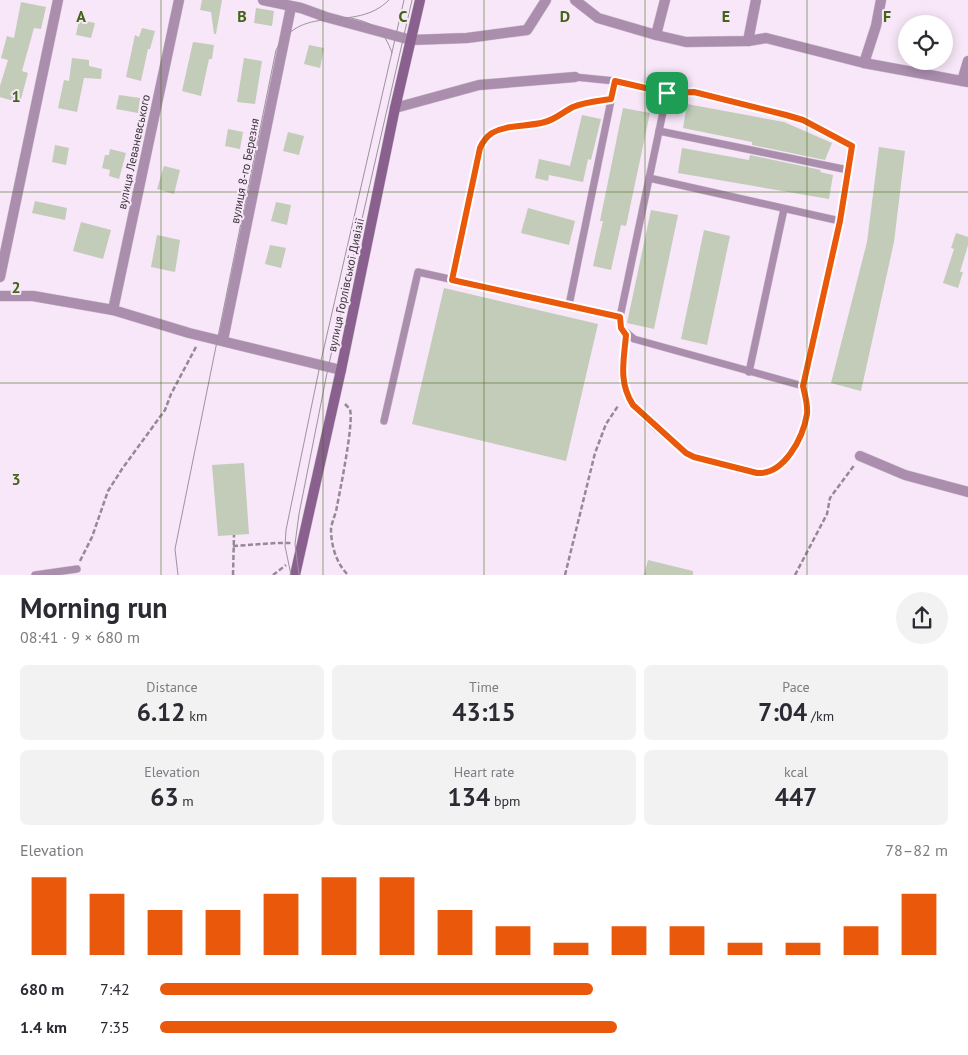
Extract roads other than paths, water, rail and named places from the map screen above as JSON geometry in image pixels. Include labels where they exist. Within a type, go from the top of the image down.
[{"type":"main road","name":"вулиця Горлівської Дивізії","points":[[295,575],[336,394],[395,108],[420,0]]},
{"type":"street","points":[[0,277],[58,0]]},
{"type":"street","name":"вулиця Леваневського","points":[[113,310],[179,0]]},
{"type":"street","points":[[263,0],[298,5],[326,17],[411,40],[467,38],[528,30],[546,0]]},
{"type":"street","points":[[575,0],[598,18],[686,42],[748,41],[766,38],[864,63],[965,81],[968,61]]},
{"type":"street","points":[[656,35],[664,0]]},
{"type":"street","points":[[748,41],[756,0]]},
{"type":"street","points":[[864,63],[876,26],[881,0]]},
{"type":"street","name":"вулиця 8-го Березня","points":[[223,340],[298,5]]},
{"type":"street","points":[[395,108],[479,85],[575,78]]},
{"type":"street","points":[[0,296],[33,296],[113,310],[202,336],[341,370]]},
{"type":"street","points":[[860,456],[905,475],[968,492]]},
{"type":"lane","points":[[575,78],[615,81],[667,93],[694,92],[803,120],[852,146],[840,221],[803,386],[807,403],[803,429],[790,454],[776,469],[765,474],[757,473],[694,457],[686,453],[641,413],[627,396],[623,379],[626,335]]},
{"type":"lane","points":[[569,306],[615,81]]},
{"type":"lane","points":[[667,93],[620,317],[621,328],[626,335],[634,339],[803,386]]},
{"type":"lane","points":[[452,280],[480,148],[484,139],[494,132],[504,129],[545,122],[589,102],[611,99]]},
{"type":"lane","points":[[659,131],[848,170]]},
{"type":"lane","points":[[649,178],[840,221]]},
{"type":"lane","points":[[750,372],[784,209]]},
{"type":"lane","points":[[384,421],[418,272],[620,317]]},
{"type":"lane","points":[[35,575],[77,569]]},
{"type":"tram line","points":[[178,575],[175,549],[276,50],[287,35],[300,26],[314,21],[360,16],[375,10],[389,0]]},
{"type":"tram line","points":[[291,575],[285,546],[286,530],[320,365],[404,0]]},
{"type":"tram line","points":[[299,575],[295,544],[299,514],[328,368],[412,0]]},
{"type":"tram line","points":[[351,18],[366,22],[382,33],[392,53]]}]
